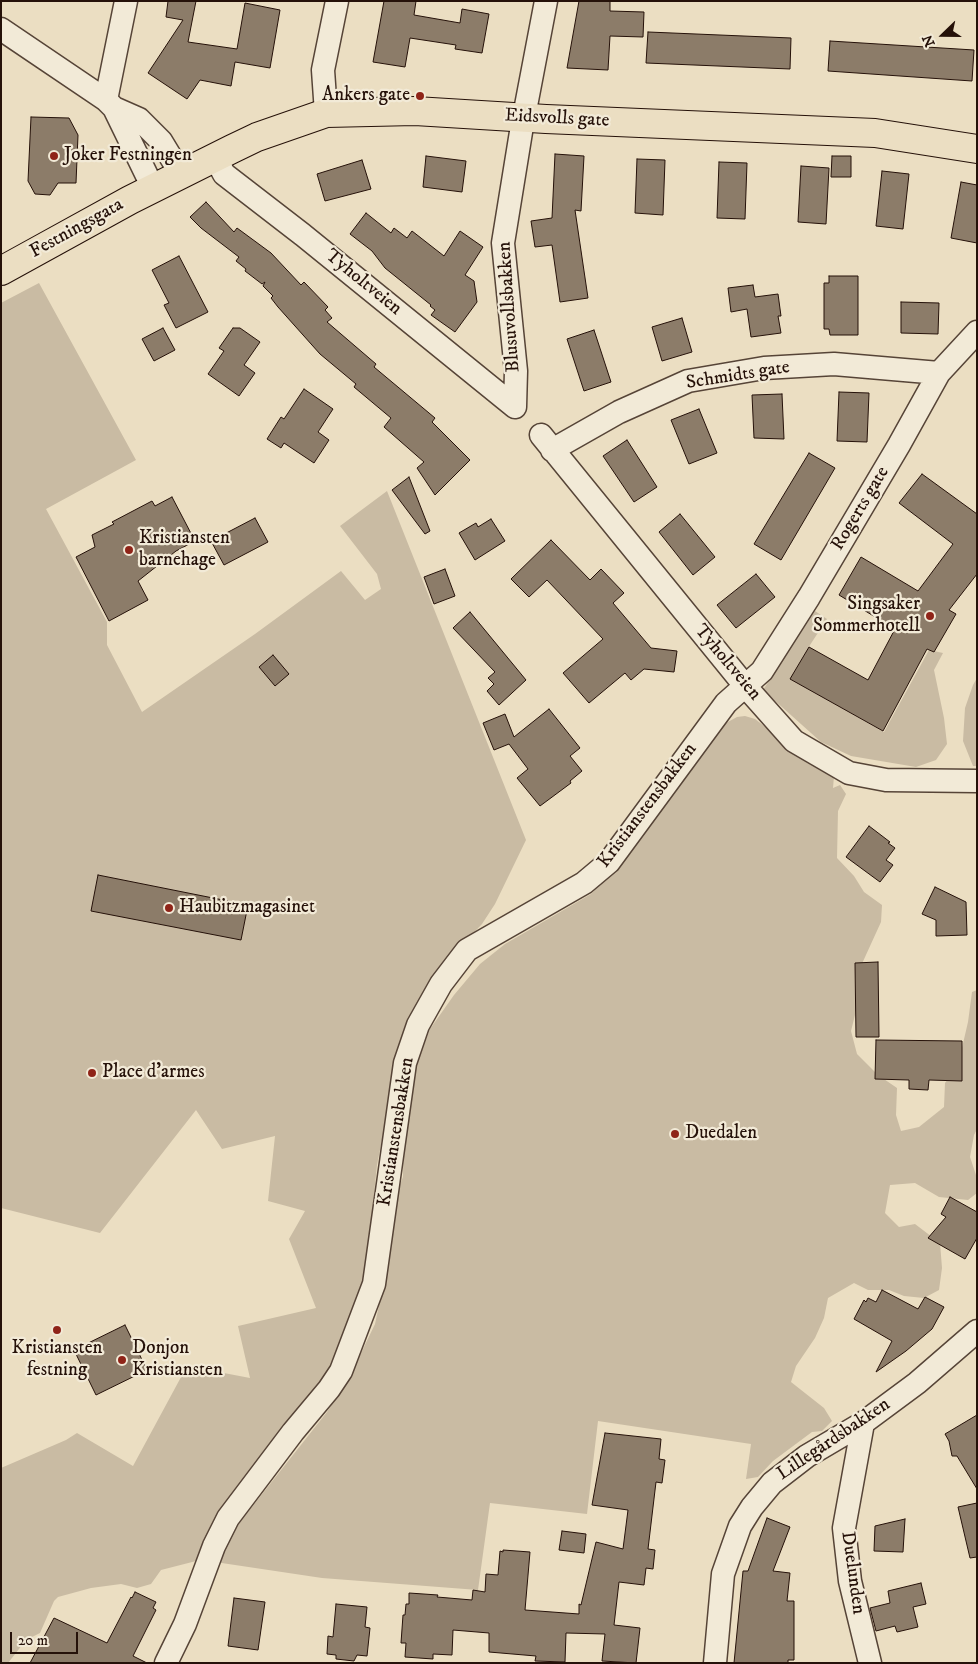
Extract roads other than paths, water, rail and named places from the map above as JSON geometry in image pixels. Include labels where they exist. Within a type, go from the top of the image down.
[{"type":"main road","name":"Eidsvolls gate","points":[[152,188],[257,137],[326,113],[415,111],[524,118],[875,133],[977,149]]},
{"type":"main road","name":"Festningsgata","points":[[1,271],[152,188]]},
{"type":"street","points":[[126,1],[110,104],[152,188]]},
{"type":"street","points":[[326,113],[323,70],[336,1]]},
{"type":"street","name":"Blusuvollsbakken","points":[[515,406],[516,371],[503,243],[546,1]]},
{"type":"street","points":[[1,29],[110,104],[139,119],[161,141],[181,174]]},
{"type":"street","name":"Tyholtveien","points":[[215,157],[224,174],[303,235],[515,406]]},
{"type":"street","name":"Rogerts gate","points":[[746,687],[762,671],[809,597],[939,374],[977,332]]},
{"type":"street","name":"Schmidts gate","points":[[546,442],[688,381],[764,368],[834,364],[939,374]]},
{"type":"street","name":"Tyholtveien","points":[[546,442],[746,687],[794,740],[848,772],[886,780],[977,781]]},
{"type":"street","name":"Kristianstensbakken","points":[[166,1663],[185,1624],[214,1546],[228,1518],[341,1371],[374,1284],[405,1063],[418,1026],[441,984],[467,950],[584,883],[609,862],[726,703],[746,687]]},
{"type":"street","name":"Lillegårdsbakken","points":[[715,1663],[723,1574],[740,1526],[748,1513],[772,1483],[807,1456],[863,1423],[917,1383],[977,1331]]},
{"type":"street","name":"Duelunden","points":[[863,1423],[844,1528],[850,1580],[870,1663]]},
{"type":"place","name":"Ankers gate","points":[[420,96]]},
{"type":"place","name":"Joker Festningen","points":[[54,156]]},
{"type":"place","name":"Kristiansten barnehage","points":[[129,550]]},
{"type":"place","name":"Singsaker Sommerhotell","points":[[930,616]]},
{"type":"place","name":"Haubitzmagasinet","points":[[169,908]]},
{"type":"place","name":"Place d'armes","points":[[92,1073]]},
{"type":"place","name":"Duedalen","points":[[675,1134]]},
{"type":"place","name":"Kristiansten festning","points":[[57,1330]]},
{"type":"place","name":"Donjon Kristiansten","points":[[122,1360]]}]
